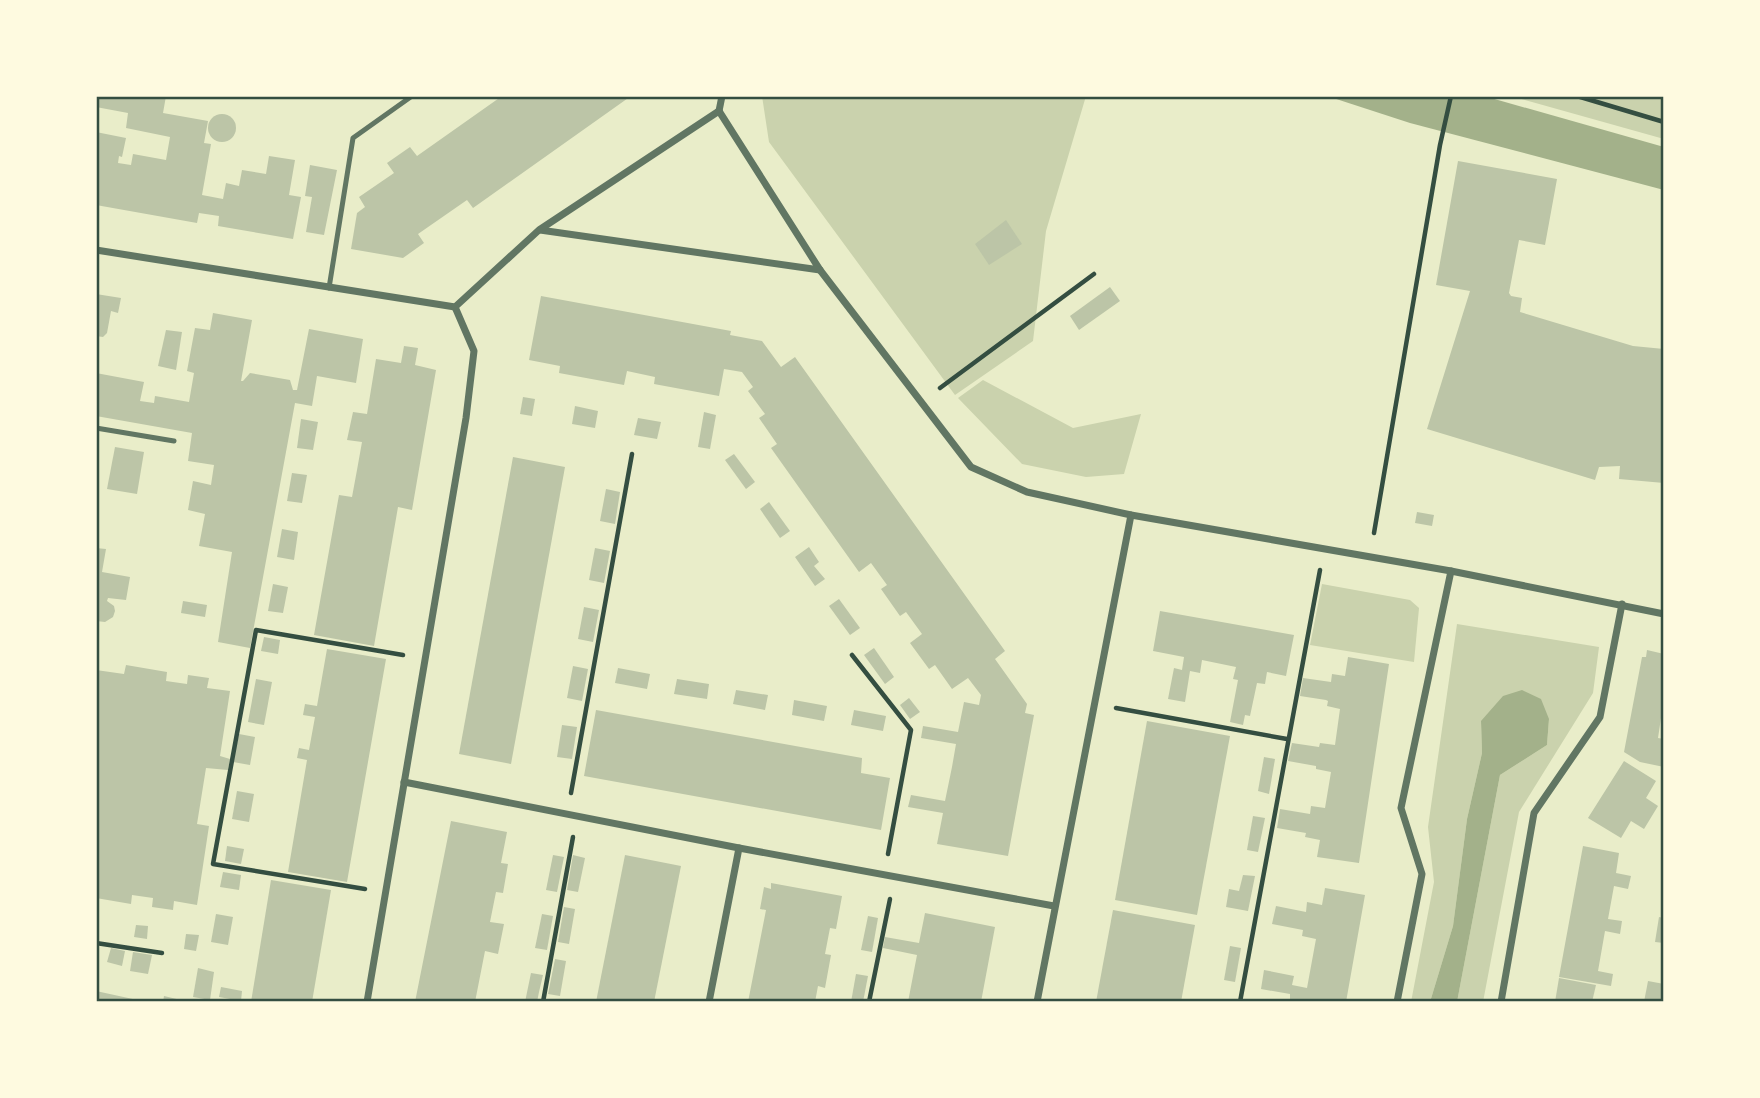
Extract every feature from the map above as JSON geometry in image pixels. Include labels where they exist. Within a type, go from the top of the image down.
[{"type":"street","points":[[722,96],[719,111],[820,270],[971,467],[1027,492],[1131,515],[1451,571],[1664,614]]},
{"type":"street","points":[[455,307],[539,230],[719,111]]},
{"type":"street","points":[[539,230],[820,270]]},
{"type":"street","points":[[96,250],[455,307]]},
{"type":"street","points":[[367,1002],[466,418],[474,351],[455,307]]},
{"type":"street","points":[[1037,1002],[1131,515]]},
{"type":"street","points":[[1397,1002],[1422,874],[1401,807],[1451,571]]},
{"type":"street","points":[[1501,1002],[1534,813],[1600,717],[1622,604]]},
{"type":"street","points":[[404,782],[576,817],[1054,906]]},
{"type":"street","points":[[709,1002],[739,848]]},
{"type":"lane","points":[[329,288],[353,138],[412,96]]},
{"type":"lane","points":[[96,428],[174,441]]},
{"type":"path","points":[[1370,556],[1440,145],[1451,96]]},
{"type":"path","points":[[1577,96],[1664,122]]},
{"type":"path","points":[[920,403],[1094,274]]},
{"type":"path","points":[[567,815],[632,454]]},
{"type":"path","points":[[1240,1002],[1324,548]]},
{"type":"path","points":[[385,892],[213,864],[256,630],[425,659]]},
{"type":"path","points":[[852,655],[911,730],[884,875]]},
{"type":"path","points":[[1094,705],[1287,739]]},
{"type":"path","points":[[543,1002],[576,817]]},
{"type":"path","points":[[869,1002],[894,877]]},
{"type":"path","points":[[96,943],[162,953]]},
{"type":"shaded area","points":[[762,96],[1086,96],[1046,231],[1033,341],[955,395],[769,142]]},
{"type":"shaded area","points":[[1327,96],[1484,96],[1664,147],[1664,190],[1410,123]]},
{"type":"shaded area","points":[[1511,96],[1664,96],[1664,139]]},
{"type":"shaded area","points":[[983,380],[1073,428],[1141,414],[1124,474],[1086,477],[1022,464],[958,398]]},
{"type":"shaded area","points":[[1322,584],[1410,600],[1419,608],[1414,662],[1310,645]]},
{"type":"shaded area","points":[[1457,624],[1599,647],[1593,693],[1519,812],[1483,1002],[1457,1002],[1500,775],[1547,745],[1549,719],[1481,721],[1482,753],[1467,819],[1453,926],[1430,1002],[1411,1002],[1434,882],[1428,827]]},
{"type":"shaded area","points":[[1522,690],[1541,699],[1549,719],[1547,745],[1500,775],[1457,1002],[1430,1002],[1453,926],[1467,819],[1482,753],[1481,721],[1503,696]]},
{"type":"building","points":[[96,96],[166,96],[163,113],[208,121],[204,143],[211,144],[202,195],[223,199],[226,183],[239,186],[242,170],[266,174],[269,156],[295,160],[289,195],[301,197],[293,239],[218,226],[219,216],[199,213],[197,223],[96,205],[96,132],[126,138],[118,163],[131,165],[133,154],[166,160],[170,137],[126,128],[128,113],[96,107]]},
{"type":"building","points":[[502,96],[631,96],[473,208],[467,200],[418,234],[424,243],[403,258],[351,249],[357,213],[365,207],[359,197],[394,173],[387,163],[410,147],[417,156]]},
{"type":"building","points":[[222,114],[232,118],[236,128],[232,138],[222,142],[212,138],[208,128],[212,118]]},
{"type":"building","points":[[1458,161],[1557,179],[1545,245],[1519,240],[1509,293],[1522,298],[1520,312],[1633,346],[1664,349],[1664,483],[1619,479],[1620,466],[1599,467],[1595,480],[1427,429],[1470,291],[1436,285]]},
{"type":"building","points":[[310,165],[337,170],[324,235],[306,232],[312,197],[305,196]]},
{"type":"building","points":[[1006,220],[1022,244],[989,265],[975,244]]},
{"type":"building","points":[[1110,287],[1120,301],[1079,330],[1070,316]]},
{"type":"building","points":[[96,294],[121,298],[118,313],[111,311],[107,333],[103,337],[96,336]]},
{"type":"building","points":[[541,296],[731,331],[730,335],[762,341],[781,367],[795,357],[1005,651],[995,659],[1027,704],[1025,713],[1034,715],[1008,856],[937,844],[943,813],[908,807],[911,795],[945,801],[952,767],[956,744],[921,738],[923,726],[958,732],[964,702],[979,705],[981,695],[968,678],[952,689],[935,665],[929,669],[910,643],[922,634],[906,612],[900,616],[881,589],[887,585],[871,563],[859,572],[771,448],[777,444],[759,418],[765,414],[748,391],[753,387],[742,372],[724,369],[719,396],[654,384],[655,377],[627,371],[624,385],[559,373],[560,366],[529,360]]},
{"type":"building","points":[[213,313],[252,320],[241,381],[250,373],[290,380],[293,390],[297,390],[309,329],[363,339],[356,383],[317,376],[312,406],[295,403],[250,648],[218,642],[232,552],[199,546],[205,514],[188,510],[193,481],[211,485],[214,465],[188,461],[192,433],[96,416],[96,373],[144,382],[140,401],[154,403],[155,396],[189,402],[194,373],[187,371],[195,328],[210,330]]},
{"type":"building","points":[[166,330],[182,332],[176,370],[158,366]]},
{"type":"building","points":[[404,346],[418,348],[415,365],[436,370],[412,510],[398,507],[374,646],[314,635],[339,495],[352,497],[362,442],[347,440],[353,412],[367,414],[376,359],[401,363]]},
{"type":"building","points":[[523,397],[535,399],[532,416],[520,414]]},
{"type":"building","points":[[575,406],[598,411],[595,428],[572,424]]},
{"type":"building","points":[[704,412],[716,415],[710,449],[698,447]]},
{"type":"building","points":[[638,418],[661,422],[657,439],[634,435]]},
{"type":"building","points":[[301,419],[318,422],[313,450],[297,448]]},
{"type":"building","points":[[115,447],[144,452],[137,494],[107,489]]},
{"type":"building","points":[[734,454],[755,482],[746,489],[725,460]]},
{"type":"building","points":[[513,457],[565,467],[511,764],[459,754]]},
{"type":"building","points":[[292,473],[307,475],[302,503],[287,501]]},
{"type":"building","points":[[606,489],[620,492],[615,524],[600,521]]},
{"type":"building","points":[[769,502],[790,531],[780,538],[760,509]]},
{"type":"building","points":[[1417,512],[1434,515],[1432,526],[1415,523]]},
{"type":"building","points":[[282,529],[298,532],[294,560],[277,557]]},
{"type":"building","points":[[809,547],[819,562],[814,566],[825,579],[815,586],[795,557]]},
{"type":"building","points":[[96,548],[106,549],[102,572],[130,577],[126,600],[108,598],[107,601],[114,606],[115,611],[113,617],[105,622],[96,621]]},
{"type":"building","points":[[595,548],[610,551],[604,583],[589,580]]},
{"type":"building","points":[[273,584],[288,587],[283,613],[268,611]]},
{"type":"building","points":[[839,599],[860,628],[850,635],[829,606]]},
{"type":"building","points":[[183,601],[207,605],[205,617],[181,613]]},
{"type":"building","points":[[584,607],[599,610],[593,642],[578,639]]},
{"type":"building","points":[[1160,611],[1294,635],[1286,676],[1267,672],[1265,684],[1257,683],[1250,716],[1245,715],[1243,725],[1230,722],[1238,680],[1233,679],[1236,667],[1202,660],[1200,673],[1190,671],[1185,702],[1168,699],[1174,668],[1182,670],[1184,657],[1153,651]]},
{"type":"building","points":[[264,637],[280,640],[278,654],[261,651]]},
{"type":"building","points":[[874,648],[894,677],[885,684],[864,655]]},
{"type":"building","points":[[327,649],[386,659],[347,882],[288,872],[307,760],[297,758],[299,748],[309,750],[315,717],[303,715],[305,704],[317,706]]},
{"type":"building","points":[[1647,650],[1664,654],[1664,719],[1661,718],[1658,738],[1664,739],[1664,767],[1640,762],[1624,752],[1642,657],[1646,657]]},
{"type":"building","points":[[1348,657],[1389,664],[1359,863],[1317,857],[1320,840],[1305,837],[1306,833],[1277,828],[1280,809],[1310,814],[1311,806],[1325,808],[1331,772],[1288,761],[1292,743],[1319,747],[1320,743],[1335,745],[1340,709],[1327,706],[1326,700],[1300,696],[1303,678],[1331,682],[1332,674],[1345,676]]},
{"type":"building","points":[[126,665],[167,672],[166,681],[187,684],[188,675],[209,678],[207,688],[230,691],[220,756],[230,759],[228,770],[206,768],[197,824],[209,826],[197,905],[174,901],[173,910],[152,907],[153,898],[132,895],[131,904],[96,898],[96,670],[124,674]]},
{"type":"building","points":[[573,666],[588,669],[582,701],[567,698]]},
{"type":"building","points":[[618,668],[650,674],[647,689],[615,683]]},
{"type":"building","points":[[256,679],[272,682],[264,725],[248,722]]},
{"type":"building","points":[[677,679],[709,684],[707,699],[674,694]]},
{"type":"building","points":[[736,690],[768,695],[765,710],[733,704]]},
{"type":"building","points":[[909,698],[920,712],[910,719],[900,705]]},
{"type":"building","points":[[794,700],[827,706],[824,721],[792,715]]},
{"type":"building","points":[[596,710],[862,758],[861,773],[890,778],[881,830],[584,776]]},
{"type":"building","points":[[854,710],[886,716],[883,731],[851,725]]},
{"type":"building","points":[[1147,721],[1230,736],[1197,915],[1115,900]]},
{"type":"building","points":[[562,725],[577,727],[572,759],[557,757]]},
{"type":"building","points":[[239,734],[255,737],[250,765],[233,762]]},
{"type":"building","points":[[1264,757],[1275,759],[1269,794],[1258,791]]},
{"type":"building","points":[[1624,761],[1656,781],[1646,798],[1658,806],[1644,829],[1631,821],[1621,838],[1588,818]]},
{"type":"building","points":[[237,791],[254,794],[249,822],[232,819]]},
{"type":"building","points":[[1253,816],[1265,818],[1258,852],[1247,850]]},
{"type":"building","points":[[451,821],[507,832],[501,863],[508,864],[503,893],[496,892],[490,922],[504,924],[498,954],[485,951],[475,1002],[415,1002]]},
{"type":"building","points":[[227,846],[244,849],[241,864],[225,861]]},
{"type":"building","points":[[1583,846],[1619,853],[1616,873],[1631,876],[1628,889],[1614,886],[1608,919],[1622,921],[1620,934],[1605,931],[1598,971],[1613,974],[1611,986],[1559,977]]},
{"type":"building","points":[[553,855],[564,857],[557,892],[546,890]]},
{"type":"building","points":[[573,855],[585,858],[578,892],[567,890]]},
{"type":"building","points":[[625,855],[681,866],[654,1002],[596,1002]]},
{"type":"building","points":[[223,872],[241,875],[239,890],[220,887]]},
{"type":"building","points":[[1243,875],[1255,876],[1248,911],[1226,907],[1229,889],[1239,891]]},
{"type":"building","points":[[271,880],[331,890],[312,1002],[251,1002]]},
{"type":"building","points":[[771,883],[842,896],[836,929],[830,928],[825,954],[831,955],[825,988],[818,986],[815,1002],[748,1002],[766,910],[760,909],[764,887],[771,889]]},
{"type":"building","points":[[1325,888],[1365,895],[1346,1002],[1294,1002],[1290,1001],[1290,994],[1261,989],[1264,970],[1294,976],[1292,985],[1307,988],[1316,939],[1302,936],[1303,930],[1272,924],[1276,906],[1306,912],[1307,902],[1322,905]]},
{"type":"building","points":[[564,907],[575,909],[569,944],[558,942]]},
{"type":"building","points":[[1113,910],[1195,925],[1181,1002],[1096,1002]]},
{"type":"building","points":[[925,913],[995,927],[981,1002],[908,1002],[917,955],[883,948],[885,937],[919,943]]},
{"type":"building","points":[[216,914],[233,917],[228,945],[211,942]]},
{"type":"building","points":[[542,914],[553,916],[547,950],[535,948]]},
{"type":"building","points":[[868,916],[878,918],[872,952],[861,950]]},
{"type":"building","points":[[1659,917],[1664,918],[1664,943],[1655,942]]},
{"type":"building","points":[[136,925],[148,926],[147,939],[134,937]]},
{"type":"building","points":[[186,934],[199,935],[196,951],[184,949]]},
{"type":"building","points":[[1230,946],[1241,948],[1235,982],[1224,980]]},
{"type":"building","points":[[111,948],[125,951],[122,966],[107,962]]},
{"type":"building","points":[[133,952],[152,955],[148,974],[130,971]]},
{"type":"building","points":[[555,959],[566,961],[560,996],[548,994]]},
{"type":"building","points":[[198,968],[214,972],[210,1000],[193,997]]},
{"type":"building","points":[[531,973],[543,975],[537,1002],[525,1002]]},
{"type":"building","points":[[856,974],[868,976],[863,1002],[851,1002]]},
{"type":"building","points":[[1559,978],[1596,985],[1592,1002],[1555,1002]]},
{"type":"building","points":[[1648,981],[1664,984],[1664,1002],[1644,1002]]},
{"type":"building","points":[[221,987],[242,991],[241,1001],[219,997]]},
{"type":"building","points":[[96,991],[142,1001],[96,1002]]},
{"type":"building","points":[[164,996],[185,1001],[185,1002],[163,1002]]}]
